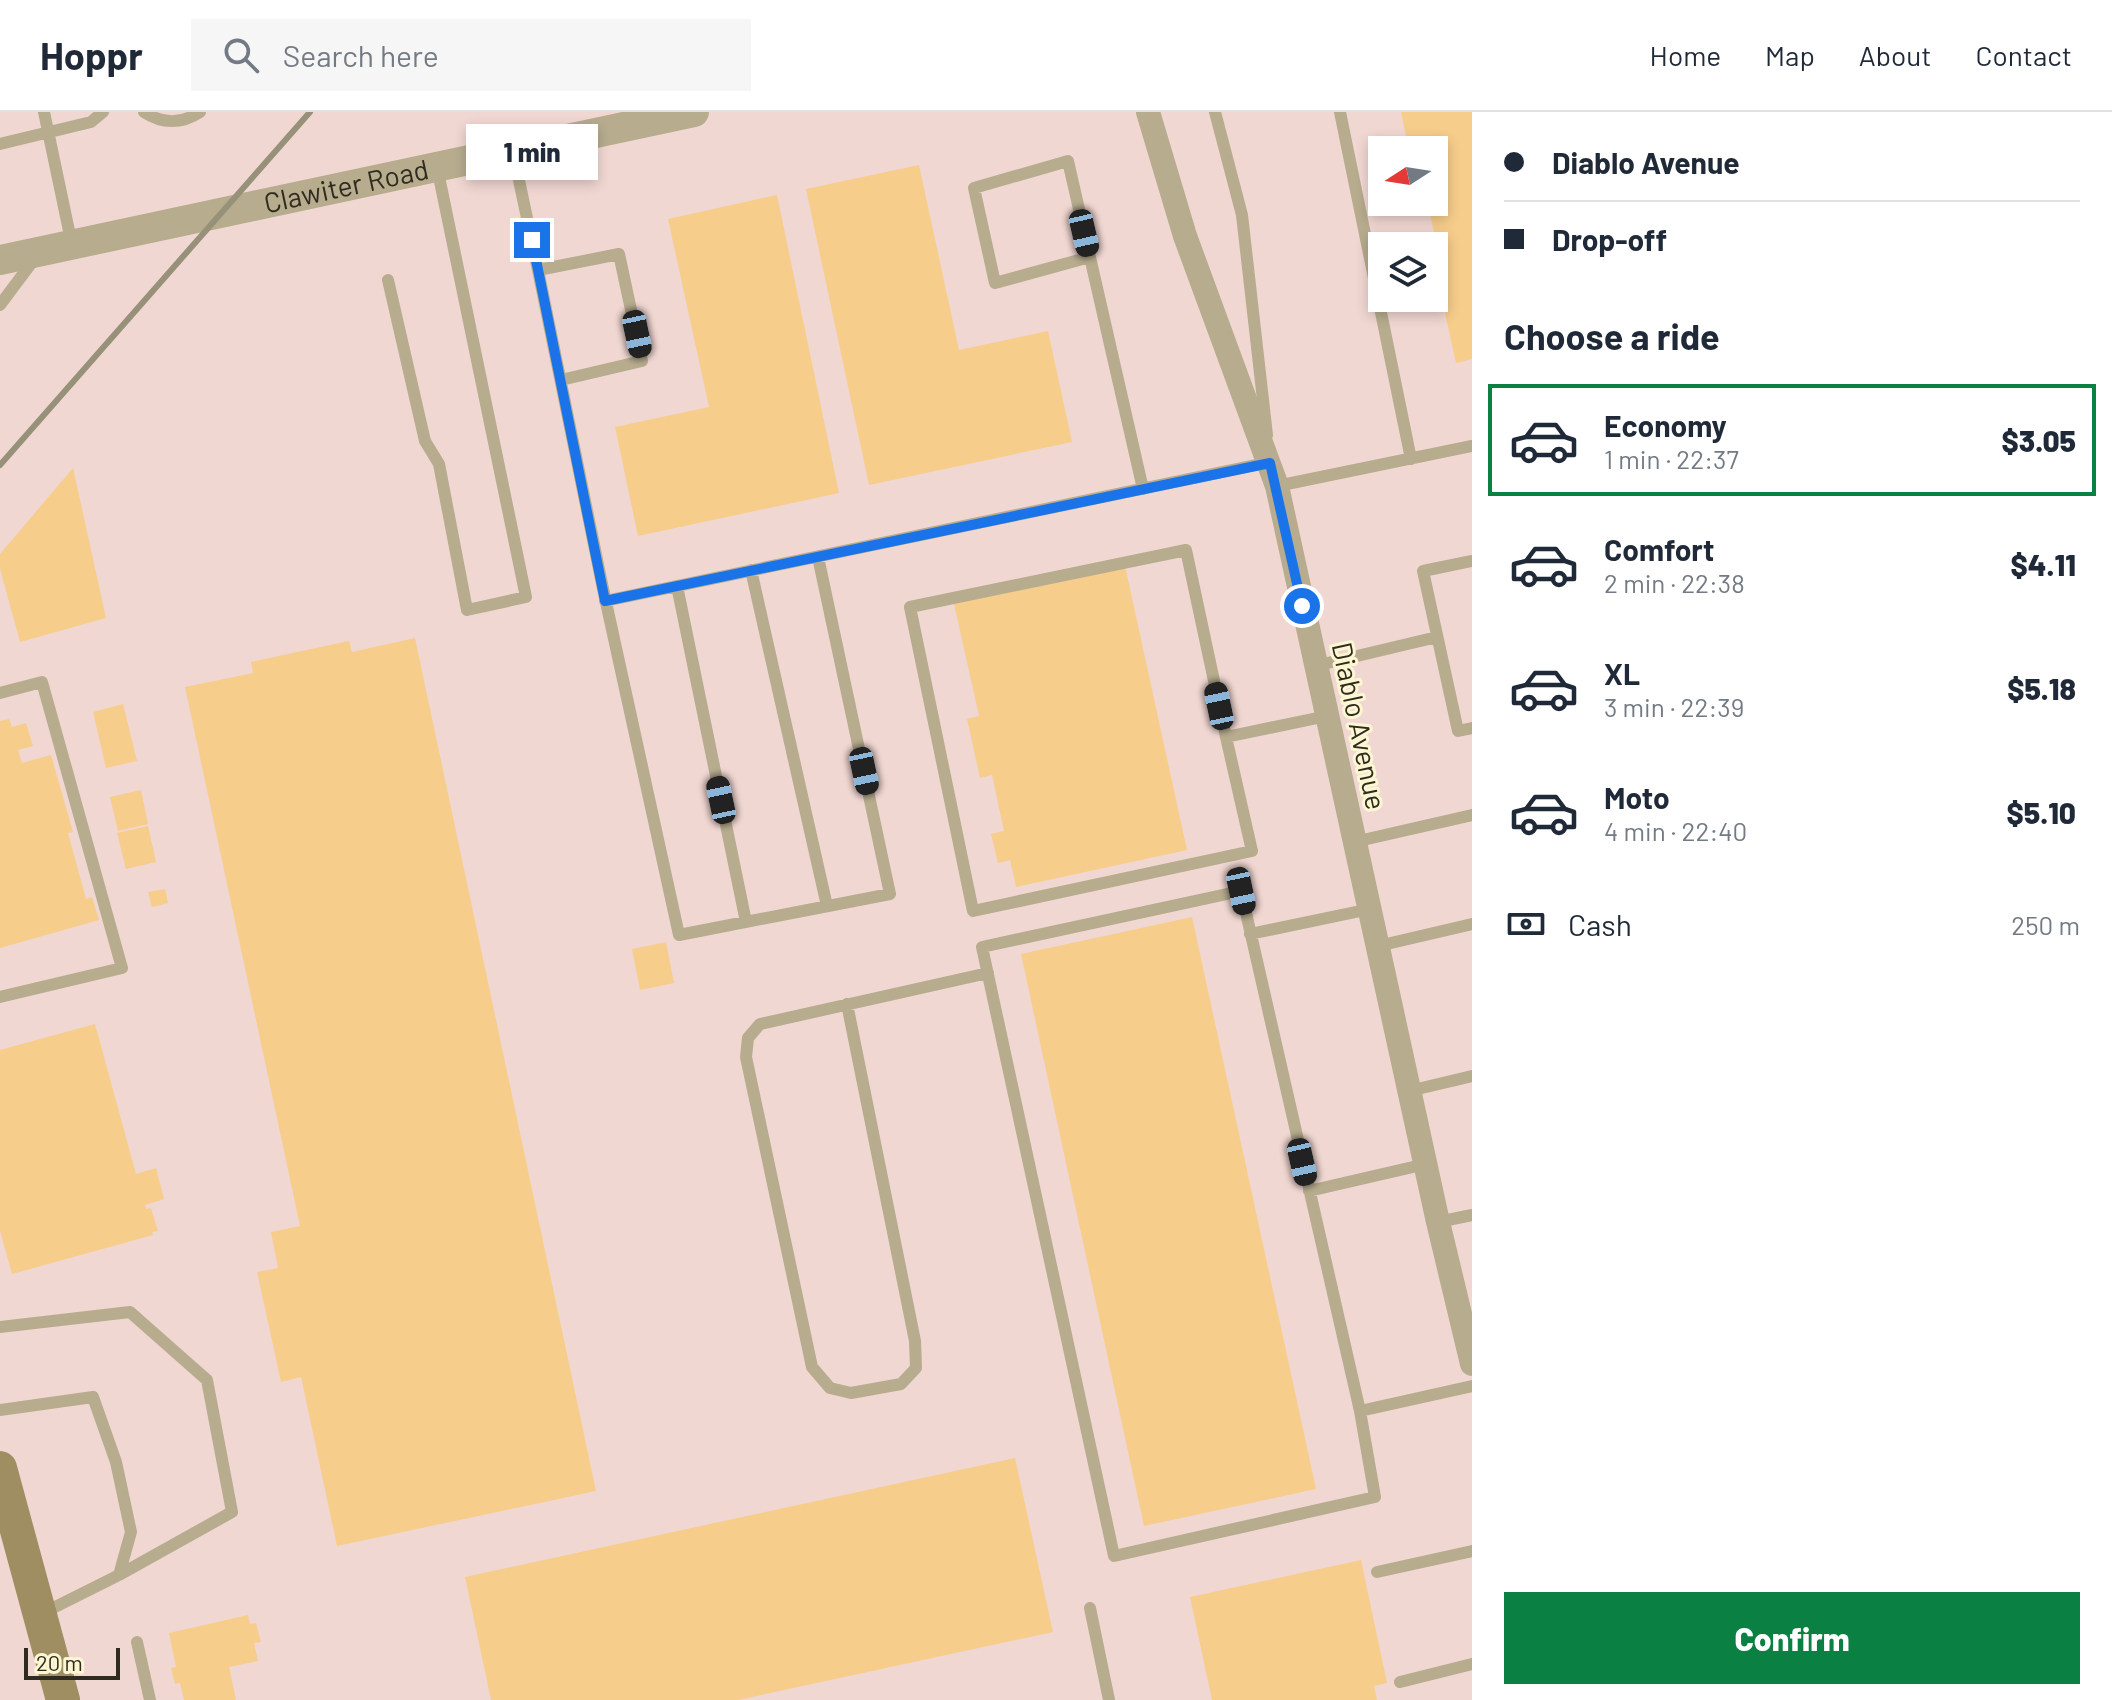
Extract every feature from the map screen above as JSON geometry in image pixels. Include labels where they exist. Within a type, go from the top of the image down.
[{"type":"main road","points":[[0,1468],[63,1700]]},
{"type":"street","name":"Clawiter Road","points":[[0,260],[694,112]]},
{"type":"street","name":"Diablo Avenue","points":[[1148,112],[1185,236],[1274,474],[1438,1222],[1469,1334],[1472,1364]]},
{"type":"lane","points":[[44,112],[72,245]]},
{"type":"lane","points":[[0,144],[91,122],[103,112]]},
{"type":"lane","points":[[144,112],[155,120],[172,121],[186,120],[200,112]]},
{"type":"lane","points":[[1215,112],[1242,215],[1274,474]]},
{"type":"lane","points":[[1340,112],[1411,459]]},
{"type":"lane","points":[[513,150],[605,601],[679,935],[890,894],[818,557]]},
{"type":"lane","points":[[1090,257],[995,283],[974,188],[1068,161],[1090,257],[1143,489]]},
{"type":"lane","points":[[388,280],[425,441],[439,464],[467,610],[526,597],[437,167]]},
{"type":"lane","points":[[0,305],[40,251]]},
{"type":"lane","points":[[538,270],[619,254],[642,361],[561,380]]},
{"type":"lane","points":[[605,601],[1143,489],[1411,459],[1472,446]]},
{"type":"lane","points":[[1186,550],[1226,737],[1252,851],[973,911],[910,607],[1186,550]]},
{"type":"lane","points":[[1472,561],[1423,571],[1458,731],[1472,728]]},
{"type":"lane","points":[[751,570],[827,906]]},
{"type":"lane","points":[[677,586],[746,922]]},
{"type":"lane","points":[[1315,666],[1437,637]]},
{"type":"lane","points":[[0,693],[42,682],[122,968],[0,997]]},
{"type":"lane","points":[[1226,737],[1327,716]]},
{"type":"lane","points":[[1354,842],[1472,815]]},
{"type":"lane","points":[[1241,891],[1250,934],[1360,1411],[1375,1497],[1114,1556],[982,947],[1241,891]]},
{"type":"lane","points":[[1250,934],[1370,909]]},
{"type":"lane","points":[[1378,946],[1472,924]]},
{"type":"lane","points":[[847,1004],[915,1341],[916,1368],[901,1384],[851,1393],[830,1388],[812,1367],[746,1057],[748,1038],[760,1024],[847,1004],[988,973]]},
{"type":"lane","points":[[1409,1091],[1472,1076]]},
{"type":"lane","points":[[1309,1191],[1426,1164]]},
{"type":"lane","points":[[1438,1222],[1472,1215]]},
{"type":"lane","points":[[0,1327],[130,1312],[207,1380],[232,1512],[119,1575],[40,1614]]},
{"type":"lane","points":[[1360,1411],[1472,1386]]},
{"type":"lane","points":[[0,1410],[93,1397],[116,1462],[131,1532],[119,1575]]},
{"type":"lane","points":[[1377,1572],[1472,1551]]},
{"type":"lane","points":[[1090,1608],[1109,1700]]},
{"type":"lane","points":[[137,1642],[150,1700]]},
{"type":"lane","points":[[1400,1682],[1472,1664]]},
{"type":"shaded area","points":[[0,112],[1472,112],[1472,1700],[0,1700]]},
{"type":"building","points":[[1401,112],[1472,112],[1472,359],[1456,363],[1445,312],[1448,312],[1448,232],[1434,232],[1430,216],[1448,216],[1448,136],[1406,136]]},
{"type":"building","points":[[919,165],[959,350],[1048,331],[1072,442],[869,485],[806,189]]},
{"type":"building","points":[[777,195],[839,493],[638,536],[615,427],[709,407],[668,219]]},
{"type":"building","points":[[73,468],[106,618],[20,642],[0,569],[0,554]]},
{"type":"building","points":[[1125,566],[1187,850],[1016,887],[1010,860],[998,863],[991,834],[1004,831],[992,775],[980,778],[967,719],[979,716],[954,604]]},
{"type":"building","points":[[415,638],[596,1491],[337,1546],[301,1377],[281,1382],[257,1272],[278,1268],[271,1232],[300,1226],[185,687],[253,673],[251,662],[349,641],[352,652]]},
{"type":"building","points":[[123,704],[137,761],[106,768],[93,712]]},
{"type":"building","points":[[9,719],[12,727],[26,723],[33,746],[18,750],[22,763],[51,755],[73,832],[68,833],[86,899],[92,897],[99,920],[0,948],[0,721]]},
{"type":"building","points":[[141,790],[148,824],[118,831],[110,797]]},
{"type":"building","points":[[148,826],[156,862],[126,869],[117,833]]},
{"type":"building","points":[[165,889],[168,903],[152,907],[148,892]]},
{"type":"building","points":[[1192,917],[1316,1489],[1144,1526],[1021,954]]},
{"type":"building","points":[[666,942],[674,983],[640,990],[632,949]]},
{"type":"building","points":[[95,1024],[136,1174],[156,1168],[164,1199],[145,1205],[146,1209],[151,1208],[158,1231],[152,1232],[153,1235],[12,1274],[0,1231],[0,1050]]},
{"type":"building","points":[[1015,1458],[1053,1632],[738,1700],[491,1700],[465,1577]]},
{"type":"building","points":[[1361,1560],[1387,1683],[1374,1686],[1377,1700],[1212,1700],[1190,1597]]},
{"type":"building","points":[[248,1615],[250,1624],[256,1623],[261,1642],[254,1643],[258,1661],[229,1667],[236,1700],[184,1700],[180,1683],[175,1684],[171,1668],[176,1667],[169,1633]]},
{"type":"railway","points":[[0,465],[310,112]]},
{"type":"route","points":[[532,240],[605,601],[1270,463],[1302,606]]}]
